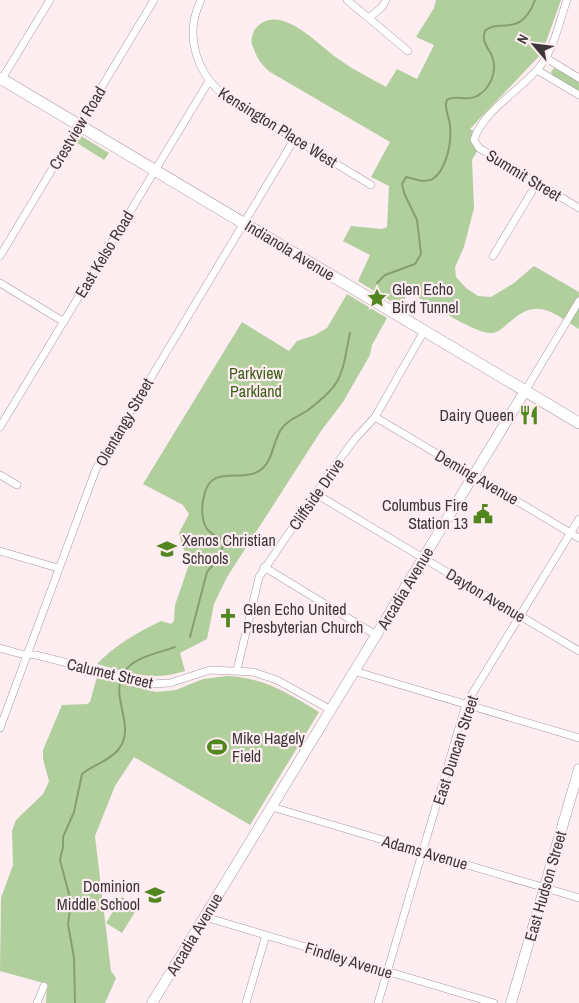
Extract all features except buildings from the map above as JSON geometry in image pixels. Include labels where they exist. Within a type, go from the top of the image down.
[{"type":"main road","name":"Indianola Avenue","points":[[1,80],[579,423]]},
{"type":"street","points":[[1,80],[50,0]]},
{"type":"street","name":"Crestview Road","points":[[0,256],[154,0]]},
{"type":"street","name":"Kensington Place West","points":[[201,0],[193,28],[194,47],[198,61],[209,81],[229,99],[371,185]]},
{"type":"street","points":[[347,0],[408,51]]},
{"type":"street","points":[[369,18],[382,7],[386,0]]},
{"type":"street","points":[[567,0],[546,58],[537,70],[579,95]]},
{"type":"street","points":[[546,58],[579,78]]},
{"type":"street","name":"Summit Street","points":[[537,70],[488,118],[475,138],[474,143],[479,148],[579,208]]},
{"type":"street","name":"East Kelso Road","points":[[0,427],[209,81]]},
{"type":"street","name":"Olentangy Street","points":[[0,728],[96,469],[295,138]]},
{"type":"street","points":[[493,256],[537,183]]},
{"type":"street","points":[[0,284],[64,322]]},
{"type":"street","name":"Arcadia Avenue","points":[[152,1003],[579,301]]},
{"type":"street","name":"Cliffside Drive","points":[[237,670],[255,588],[264,567],[349,447],[375,417],[424,331]]},
{"type":"street","name":"Deming Avenue","points":[[375,417],[579,538]]},
{"type":"street","points":[[0,475],[17,485]]},
{"type":"street","name":"Dayton Avenue","points":[[316,494],[579,651]]},
{"type":"street","name":"East Duncan Street","points":[[378,1003],[466,704],[579,519]]},
{"type":"street","points":[[0,551],[58,568]]},
{"type":"street","points":[[264,567],[376,634]]},
{"type":"street","name":"Calumet Street","points":[[0,648],[139,682],[161,684],[210,670],[237,670],[277,680],[331,710]]},
{"type":"street","points":[[354,671],[579,738]]},
{"type":"street","name":"East Hudson Street","points":[[511,1003],[579,769]]},
{"type":"street","name":"Adams Avenue","points":[[272,806],[579,898]]},
{"type":"street","name":"Findley Avenue","points":[[205,917],[494,1003]]},
{"type":"street","points":[[246,1003],[266,936]]},
{"type":"street","points":[[38,1003],[44,986]]},
{"type":"green space","points":[[436,0],[561,0],[542,53],[470,129],[477,133],[479,148],[472,160],[474,208],[464,247],[455,267],[456,277],[466,288],[478,296],[491,297],[514,283],[534,266],[579,292],[579,329],[553,313],[538,309],[529,310],[521,314],[497,332],[485,332],[463,323],[409,292],[400,307],[358,281],[370,255],[343,241],[351,226],[382,229],[387,227],[389,186],[371,177],[390,142],[270,72],[260,61],[252,45],[255,29],[265,21],[275,19],[286,22],[309,35],[343,62],[386,87],[397,69],[417,79],[434,45],[416,37],[434,8]]},
{"type":"green space","points":[[554,68],[579,81],[579,92],[552,75],[551,72]]},
{"type":"green space","points":[[81,136],[109,153],[104,160],[77,143]]},
{"type":"green space","name":"Parkview Parkland","points":[[347,294],[387,318],[372,345],[370,355],[343,402],[321,431],[227,577],[214,604],[207,639],[180,653],[185,671],[173,674],[162,676],[141,675],[97,664],[119,645],[144,630],[161,621],[171,624],[174,621],[175,605],[192,556],[183,549],[179,533],[189,514],[183,505],[143,484],[242,322],[289,351],[297,341],[315,335],[327,328]]},
{"type":"green space","points":[[227,676],[241,677],[264,683],[319,712],[250,825],[134,757],[115,786],[95,836],[111,971],[116,978],[105,1003],[46,1003],[47,984],[0,971],[1,898],[13,865],[12,831],[16,820],[43,794],[49,781],[43,759],[43,750],[62,705],[87,704],[90,702],[97,677],[156,692],[176,690],[203,679]]},
{"type":"green space","points":[[122,897],[138,907],[122,933],[106,923]]},
{"type":"waterway","points":[[377,283],[385,275],[415,264],[421,254],[417,220],[404,193],[402,184],[406,177],[422,181],[431,180],[441,171],[447,156],[450,140],[447,100],[450,98],[473,98],[482,93],[492,79],[494,62],[484,41],[485,31],[496,26],[516,24],[529,12],[535,0]]},
{"type":"waterway","points":[[190,637],[207,572],[217,560],[224,544],[220,538],[207,529],[203,520],[202,505],[208,485],[213,479],[255,473],[267,464],[277,437],[283,427],[320,400],[329,392],[340,377],[350,333]]},
{"type":"waterway","points":[[123,674],[133,663],[175,647]]},
{"type":"waterway","points":[[75,1003],[74,958],[68,924],[71,902],[60,860],[63,837],[74,812],[82,774],[114,754],[123,742],[125,724],[119,687],[121,678]]},
{"type":"place","name":"Glen Echo Bird Tunnel","points":[[377,298]]},
{"type":"place","name":"Dairy Queen","points":[[529,415]]},
{"type":"place","name":"Columbus Fire Station 13","points":[[483,514]]},
{"type":"place","name":"Xenos Christian Schools","points":[[167,549]]},
{"type":"place","name":"Glen Echo United Presbyterian Church","points":[[228,618]]},
{"type":"place","name":"Mike Hagely Field","points":[[217,747]]},
{"type":"place","name":"Dominion Middle School","points":[[155,895]]}]
